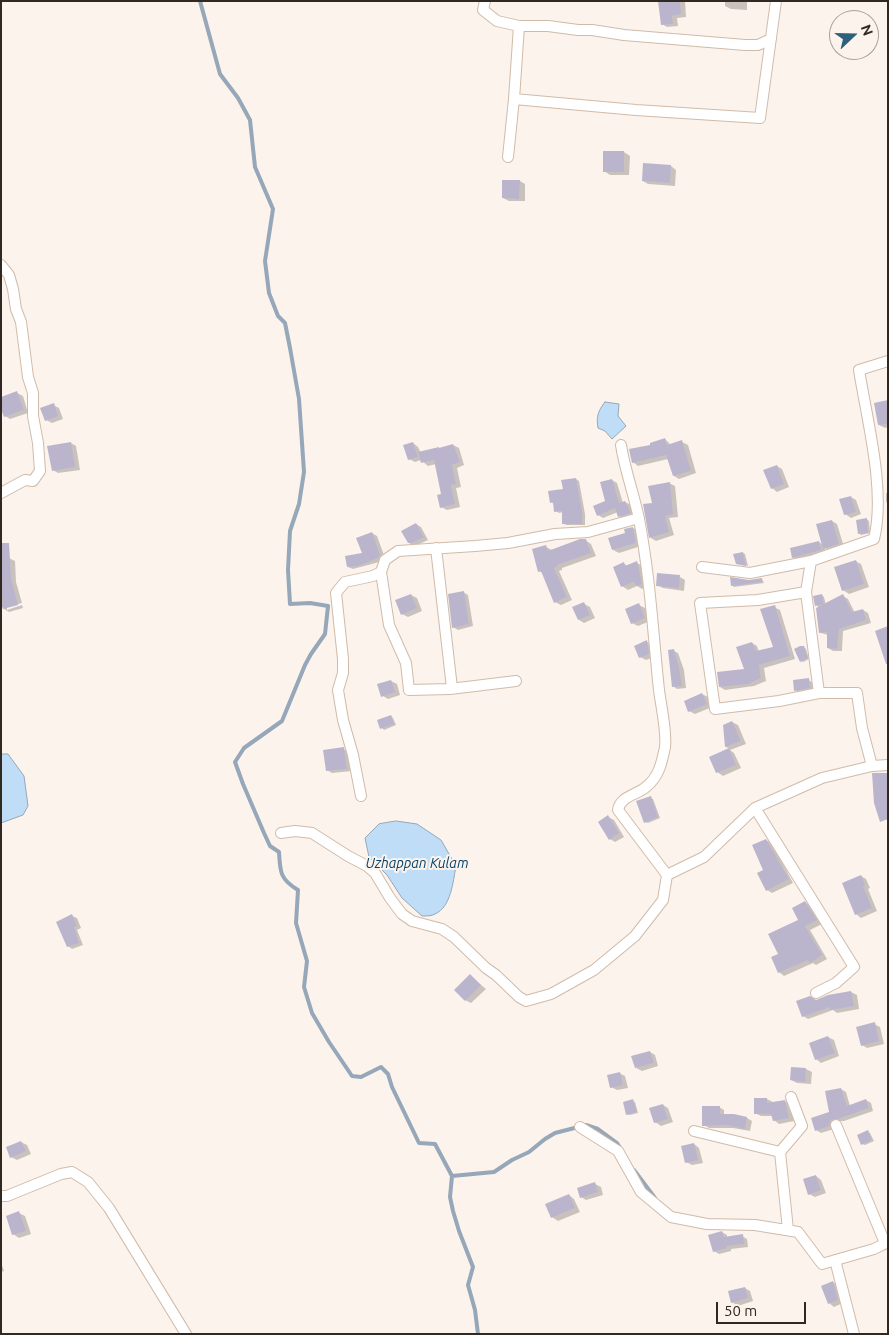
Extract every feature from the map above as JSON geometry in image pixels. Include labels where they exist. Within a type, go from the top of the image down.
[{"type":"street","points":[[485,1],[484,10],[497,21],[519,26],[548,26],[624,35],[745,45],[758,45],[771,39]]},
{"type":"street","points":[[514,99],[636,110],[760,118],[776,1]]},
{"type":"street","points":[[508,156],[519,26]]},
{"type":"street","points":[[1,265],[9,275],[16,309],[21,322],[28,377],[33,393],[40,471],[33,481],[25,480],[1,493]]},
{"type":"street","points":[[702,567],[750,573],[811,561],[874,539],[878,524],[877,480],[859,370],[888,361]]},
{"type":"street","points":[[281,833],[295,831],[312,833],[367,866],[375,873],[402,914],[412,921],[437,927],[454,937],[519,997],[526,1000],[551,994],[594,970],[635,936],[662,900],[666,875],[618,810],[621,802],[646,787],[661,769],[665,744],[650,585],[639,518],[621,445]]},
{"type":"street","points":[[516,681],[452,688],[409,690],[406,663],[389,625],[381,572],[384,560],[398,551],[500,543],[556,534],[588,532],[639,518]]},
{"type":"street","points":[[436,548],[452,688]]},
{"type":"street","points":[[811,561],[806,592],[819,692]]},
{"type":"street","points":[[361,796],[354,755],[343,720],[338,690],[343,659],[336,594],[345,582],[373,576],[381,572]]},
{"type":"street","points":[[806,592],[758,600],[700,603],[714,709],[779,701],[819,692],[857,693],[862,728],[872,766]]},
{"type":"street","points":[[666,875],[704,856],[755,808],[822,778],[872,766],[888,765]]},
{"type":"street","points":[[755,808],[854,967],[836,983],[816,994]]},
{"type":"street","points":[[788,1230],[780,1152],[802,1126],[790,1096]]},
{"type":"street","points":[[580,1127],[618,1151],[641,1192],[671,1217],[707,1224],[755,1225],[798,1232],[822,1264],[874,1249],[886,1243],[836,1125]]},
{"type":"street","points":[[694,1131],[780,1152]]},
{"type":"street","points":[[1,1196],[7,1196],[72,1172],[88,1182],[109,1208],[186,1334]]},
{"type":"street","points":[[835,1260],[854,1334]]},
{"type":"water","points":[[605,402],[619,404],[618,416],[626,426],[612,439],[605,431],[598,428],[598,414]]},
{"type":"water","points":[[1,754],[8,754],[24,776],[28,806],[23,815],[1,823]]},
{"type":"water","name":"Uzhappan Kulam","points":[[396,821],[417,824],[441,840],[456,866],[448,900],[445,906],[434,915],[422,916],[402,898],[387,875],[369,857],[365,838],[379,824]]},
{"type":"building","points":[[658,1],[680,1],[681,14],[672,16],[673,24],[661,25]]},
{"type":"building","points":[[603,151],[624,151],[624,172],[603,172]]},
{"type":"building","points":[[643,163],[671,165],[670,183],[642,181]]},
{"type":"building","points":[[502,180],[520,180],[519,199],[502,198]]},
{"type":"building","points":[[17,391],[24,410],[4,417],[1,409],[1,397]]},
{"type":"building","points":[[888,400],[888,424],[878,425],[874,403]]},
{"type":"building","points":[[54,403],[58,416],[45,421],[40,408]]},
{"type":"building","points":[[665,438],[667,445],[682,440],[691,471],[673,476],[666,455],[632,463],[629,449],[650,445],[650,443]]},
{"type":"building","points":[[71,442],[75,467],[52,471],[47,446]]},
{"type":"building","points":[[413,442],[418,457],[408,460],[403,445]]},
{"type":"building","points":[[453,444],[460,462],[452,465],[456,484],[451,485],[455,504],[440,508],[437,495],[441,494],[434,460],[421,463],[418,452]]},
{"type":"building","points":[[777,465],[784,484],[771,489],[763,470]]},
{"type":"building","points":[[576,478],[582,511],[582,524],[562,524],[562,511],[554,512],[553,502],[550,503],[548,491],[563,489],[561,480]]},
{"type":"building","points":[[612,479],[619,503],[625,501],[631,513],[618,517],[615,508],[597,516],[593,506],[605,501],[600,482]]},
{"type":"building","points":[[670,482],[673,514],[665,516],[669,532],[649,538],[643,504],[652,503],[648,486]]},
{"type":"building","points":[[851,496],[856,512],[844,515],[839,499]]},
{"type":"building","points":[[867,518],[868,533],[858,534],[856,520]]},
{"type":"building","points":[[832,520],[839,544],[823,549],[816,524]]},
{"type":"building","points":[[416,523],[424,537],[408,543],[401,531]]},
{"type":"building","points":[[633,527],[636,543],[612,550],[608,538],[625,533],[624,529]]},
{"type":"building","points":[[372,532],[380,555],[378,558],[358,566],[347,567],[345,556],[362,553],[356,538]]},
{"type":"building","points":[[580,539],[586,539],[591,553],[557,565],[554,568],[567,597],[554,603],[541,571],[538,572],[532,549],[546,545],[548,551]]},
{"type":"building","points":[[819,541],[821,550],[792,558],[790,548]]},
{"type":"building","points":[[1,543],[9,543],[11,578],[18,605],[3,609],[1,604]]},
{"type":"building","points":[[743,552],[746,566],[736,564],[733,554]]},
{"type":"building","points":[[856,560],[864,584],[842,591],[834,567]]},
{"type":"building","points":[[637,561],[642,584],[636,586],[634,582],[621,587],[613,567],[624,562],[625,566]]},
{"type":"building","points":[[657,573],[680,575],[679,588],[656,586]]},
{"type":"building","points":[[730,577],[749,580],[762,578],[762,582],[731,586]]},
{"type":"building","points":[[464,591],[469,624],[452,628],[448,594]]},
{"type":"building","points":[[411,594],[417,608],[401,615],[395,600]]},
{"type":"building","points":[[822,594],[824,604],[815,606],[813,596]]},
{"type":"building","points":[[843,594],[852,612],[863,609],[866,620],[839,629],[837,649],[827,648],[827,632],[819,633],[816,608]]},
{"type":"building","points":[[584,602],[590,615],[578,620],[572,607]]},
{"type":"building","points":[[639,603],[645,618],[631,624],[625,609]]},
{"type":"building","points":[[775,605],[790,656],[759,665],[761,678],[748,684],[719,687],[717,672],[744,669],[736,647],[752,642],[756,651],[773,647],[760,609]]},
{"type":"building","points":[[888,626],[888,664],[886,664],[875,631]]},
{"type":"building","points":[[647,640],[649,654],[639,658],[634,646]]},
{"type":"building","points":[[804,646],[808,658],[800,662],[794,649]]},
{"type":"building","points":[[674,649],[682,686],[672,687],[668,650]]},
{"type":"building","points":[[809,678],[810,688],[794,691],[793,680]]},
{"type":"building","points":[[391,680],[395,692],[381,697],[377,684]]},
{"type":"building","points":[[702,693],[707,704],[688,712],[684,701]]},
{"type":"building","points":[[391,715],[394,724],[380,729],[377,720]]},
{"type":"building","points":[[732,721],[741,741],[725,747],[723,725]]},
{"type":"building","points":[[344,747],[347,769],[326,771],[323,750]]},
{"type":"building","points":[[729,748],[736,765],[716,773],[709,757]]},
{"type":"building","points":[[872,773],[888,773],[888,819],[880,822],[874,803]]},
{"type":"building","points":[[651,796],[658,817],[644,823],[636,801]]},
{"type":"building","points":[[608,815],[619,833],[609,840],[598,822]]},
{"type":"building","points":[[766,839],[789,879],[766,891],[757,873],[763,870],[752,845]]},
{"type":"building","points":[[861,875],[865,885],[863,886],[872,908],[855,915],[842,883]]},
{"type":"building","points":[[805,901],[817,920],[805,926],[822,955],[810,963],[808,960],[778,973],[771,957],[778,954],[768,934],[798,920],[792,908]]},
{"type":"building","points":[[72,914],[77,926],[74,927],[79,943],[67,947],[56,922]]},
{"type":"building","points":[[470,974],[481,985],[465,1001],[454,990]]},
{"type":"building","points":[[851,991],[854,1006],[830,1010],[830,1007],[802,1017],[796,1001],[810,996],[816,1000],[828,995]]},
{"type":"building","points":[[875,1022],[879,1041],[861,1046],[856,1027]]},
{"type":"building","points":[[828,1036],[835,1053],[815,1060],[809,1043]]},
{"type":"building","points":[[650,1051],[654,1063],[635,1068],[631,1056]]},
{"type":"building","points":[[791,1067],[806,1068],[805,1082],[790,1080]]},
{"type":"building","points":[[620,1072],[623,1085],[610,1088],[607,1075]]},
{"type":"building","points":[[841,1088],[847,1106],[866,1099],[869,1108],[833,1119],[830,1121],[829,1126],[815,1131],[811,1118],[829,1112],[825,1091]]},
{"type":"building","points":[[754,1098],[767,1098],[767,1103],[785,1100],[789,1118],[773,1121],[771,1114],[754,1114]]},
{"type":"building","points":[[633,1099],[637,1112],[626,1115],[623,1102]]},
{"type":"building","points":[[663,1104],[668,1119],[654,1123],[649,1108]]},
{"type":"building","points":[[702,1106],[720,1106],[720,1114],[734,1114],[747,1117],[745,1129],[727,1125],[702,1126]]},
{"type":"building","points":[[868,1130],[872,1140],[861,1145],[857,1135]]},
{"type":"building","points":[[21,1141],[26,1151],[10,1158],[6,1147]]},
{"type":"building","points":[[694,1143],[698,1160],[685,1163],[681,1146]]},
{"type":"building","points":[[816,1175],[821,1190],[808,1195],[803,1179]]},
{"type":"building","points":[[595,1182],[598,1192],[580,1198],[577,1188]]},
{"type":"building","points":[[569,1194],[575,1208],[551,1218],[545,1204]]},
{"type":"building","points":[[19,1211],[26,1231],[12,1235],[6,1216]]},
{"type":"building","points":[[722,1231],[724,1237],[743,1234],[744,1244],[726,1246],[727,1248],[713,1252],[708,1235]]},
{"type":"building","points":[[833,1281],[838,1300],[828,1304],[821,1286]]},
{"type":"building","points":[[745,1287],[748,1298],[731,1303],[728,1291]]},
{"type":"waterway","points":[[200,1],[220,74],[238,98],[250,120],[255,167],[273,209],[265,261],[269,293],[278,316],[285,323],[290,348],[299,399],[304,472],[299,504],[290,531],[288,570],[290,604],[310,603],[328,606],[325,634],[305,665],[282,721],[244,748],[235,762],[270,846],[279,852],[282,874],[298,890],[296,923],[307,961],[304,987],[312,1013],[352,1076],[361,1077],[381,1067],[388,1074],[392,1087],[419,1143],[435,1144],[452,1176],[494,1172],[529,1152],[555,1133],[586,1125],[598,1129],[617,1143],[621,1149]]},
{"type":"waterway","points":[[634,1170],[655,1198]]},
{"type":"waterway","points":[[452,1176],[450,1197],[453,1211],[473,1267],[468,1285],[475,1310],[478,1334]]}]
